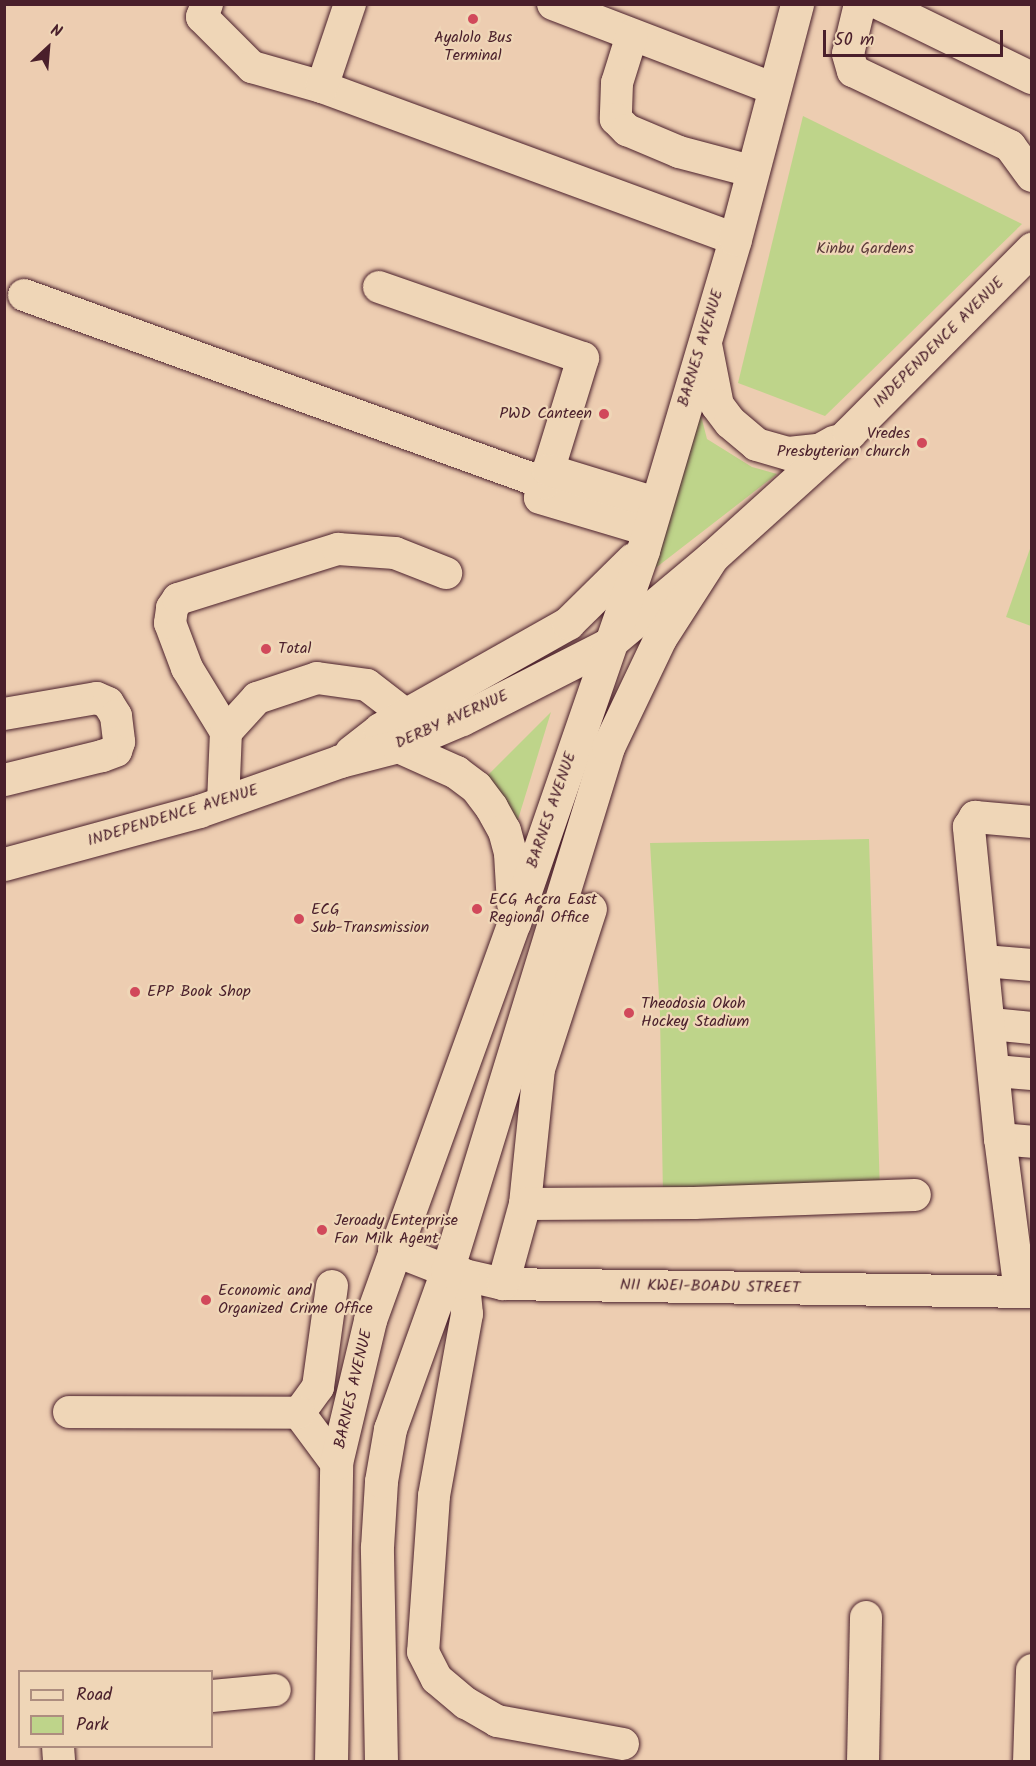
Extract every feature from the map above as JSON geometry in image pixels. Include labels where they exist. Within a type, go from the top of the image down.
[{"type":"main road","name":"BARNES AVENUE","points":[[331,1761],[336,1463],[370,1320],[514,923],[607,645],[649,528],[704,336],[735,239],[797,4]]},
{"type":"main road","name":"INDEPENDENCE AVENUE","points":[[712,557],[849,433],[1032,249]]},
{"type":"main road","points":[[704,336],[717,405],[730,422],[756,444],[788,453],[819,450],[849,433]]},
{"type":"main road","name":"DERBY AVERNUE","points":[[340,761],[380,729],[568,623],[649,528]]},
{"type":"main road","name":"BARNES AVENUE","points":[[381,1761],[377,1547],[381,1481],[390,1429],[455,1273],[608,747],[660,638],[712,557]]},
{"type":"main road","name":"DERBY AVERNUE","points":[[340,761],[398,746],[462,719],[607,645],[712,557]]},
{"type":"main road","points":[[398,746],[456,772],[476,787],[491,807],[504,830],[510,853],[514,923]]},
{"type":"main road","name":"INDEPENDENCE AVENUE","points":[[4,864],[223,803],[340,761]]},
{"type":"street","points":[[207,4],[202,17],[252,67],[322,87],[735,239]]},
{"type":"street","points":[[322,87],[350,4]]},
{"type":"street","points":[[552,4],[774,89]]},
{"type":"street","points":[[860,4],[848,54],[852,70],[1021,143],[1032,176]]},
{"type":"street","points":[[880,4],[1032,78]]},
{"type":"street","points":[[632,35],[617,84],[616,119],[627,130],[679,152],[752,171]]},
{"type":"street","points":[[379,287],[583,358],[544,484]]},
{"type":"street","points":[[24,295],[544,484],[649,528]]},
{"type":"street","points":[[223,803],[226,732],[188,668],[170,623],[172,608],[178,599],[338,549],[395,553],[446,573]]},
{"type":"street","points":[[226,732],[257,698],[317,678],[367,685],[406,715]]},
{"type":"street","points":[[4,714],[97,698],[108,703],[116,716],[118,742],[116,751],[102,756],[4,780]]},
{"type":"street","points":[[1026,1292],[1019,1206],[1000,1139],[996,1071],[971,821],[975,817],[1032,822]]},
{"type":"street","points":[[503,1284],[525,1204],[539,1069],[591,909]]},
{"type":"street","points":[[984,961],[1032,966]]},
{"type":"street","points":[[991,1024],[1032,1028]]},
{"type":"street","points":[[996,1071],[1032,1074]]},
{"type":"street","points":[[1000,1139],[1032,1142]]},
{"type":"street","points":[[525,1204],[694,1203],[915,1195]]},
{"type":"street","name":"NII KWEI-BOADU STREET","points":[[394,1250],[455,1273],[503,1284],[1026,1292]]},
{"type":"street","points":[[455,1273],[467,1314],[435,1496],[423,1652],[437,1679],[466,1703],[497,1721],[623,1744]]},
{"type":"street","points":[[300,1413],[318,1387],[332,1286]]},
{"type":"street","points":[[69,1412],[300,1413]]},
{"type":"street","points":[[300,1413],[336,1463]]},
{"type":"street","points":[[863,1761],[866,1617]]},
{"type":"street","points":[[1029,1761],[1032,1670]]},
{"type":"street","points":[[213,1696],[275,1690]]},
{"type":"green space","name":"Kinbu Gardens","points":[[803,116],[1022,224],[825,416],[738,383]]},
{"type":"green space","points":[[697,400],[707,439],[752,467],[777,474],[640,580]]},
{"type":"green space","points":[[1031,546],[1031,626],[1006,617]]},
{"type":"green space","points":[[551,712],[516,826],[486,777]]},
{"type":"green space","name":"Theodosia Okoh Hockey Stadium","points":[[869,839],[880,1192],[663,1198],[660,1014],[650,843]]},
{"type":"place","name":"Ayalolo Bus Terminal","points":[[473,19]]},
{"type":"place","name":"PWD Canteen","points":[[604,414]]},
{"type":"place","name":"Vredes Presbyterian church","points":[[922,443]]},
{"type":"place","name":"Total","points":[[266,649]]},
{"type":"place","name":"ECG Accra East Regional Office","points":[[477,909]]},
{"type":"place","name":"ECG Sub-Transmission","points":[[299,919]]},
{"type":"place","name":"EPP Book Shop","points":[[135,992]]},
{"type":"place","name":"Theodosia Okoh Hockey Stadium","points":[[629,1013]]},
{"type":"place","name":"Jeroady Enterprise Fan Milk Agent","points":[[322,1230]]},
{"type":"place","name":"Economic and Organized Crime Office","points":[[206,1300]]}]
